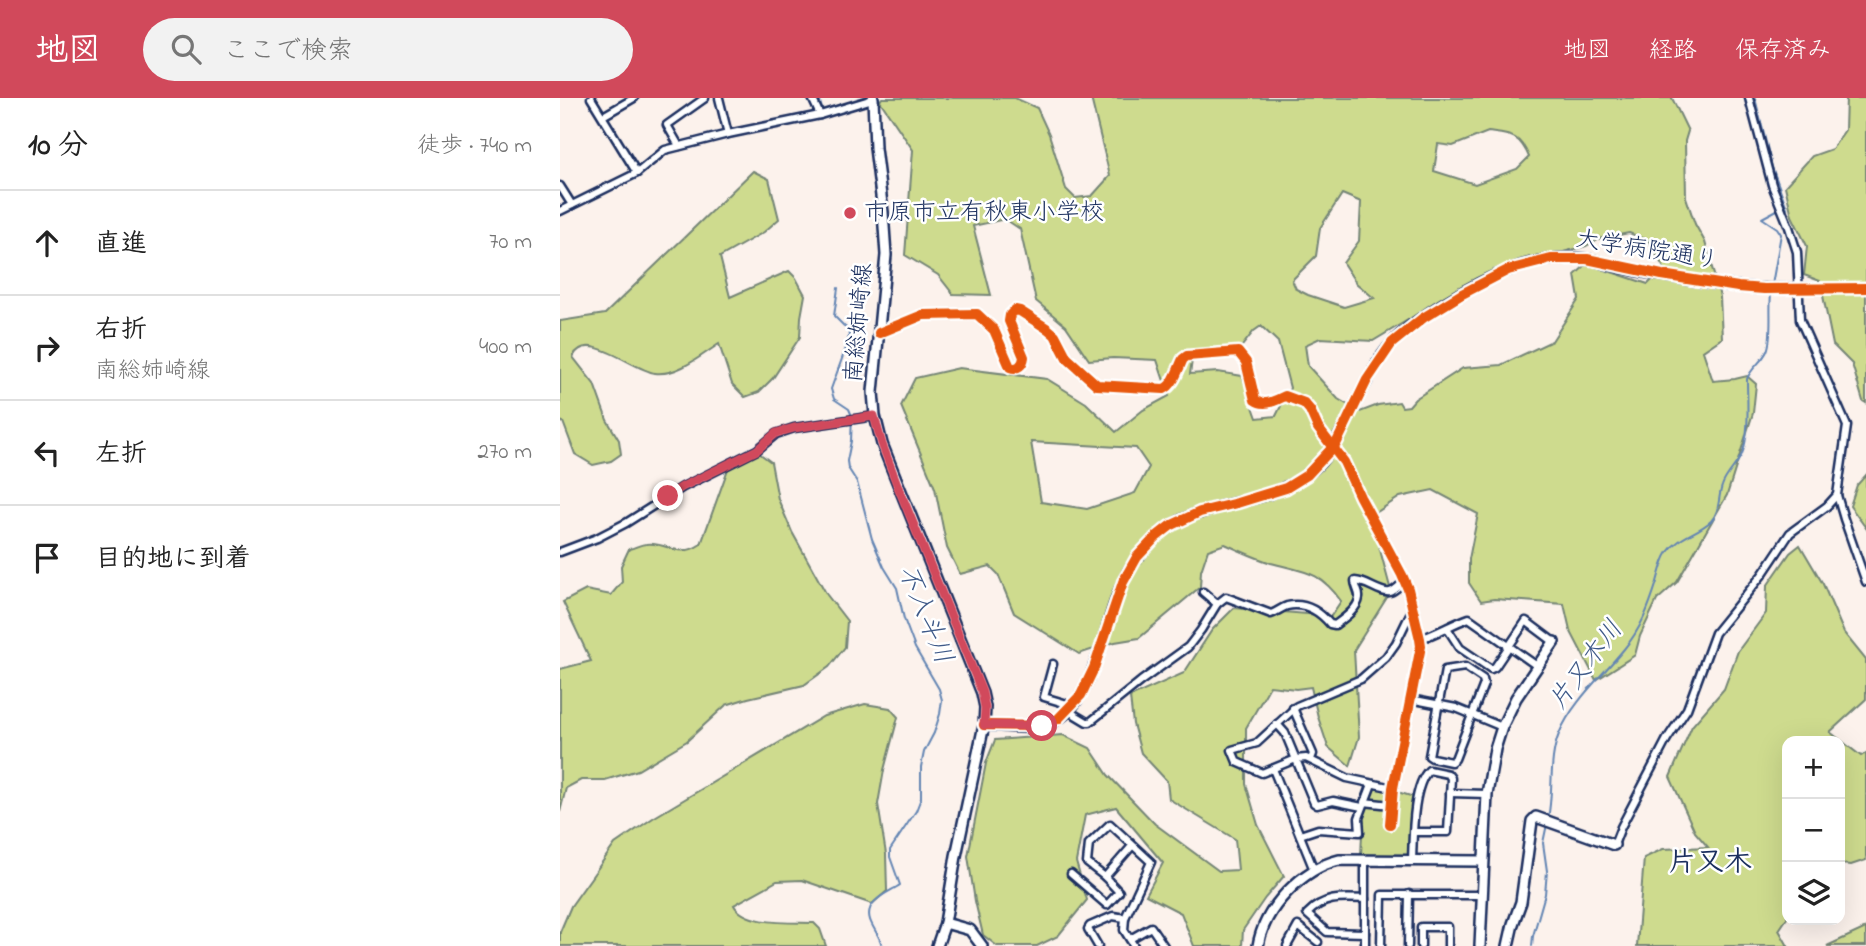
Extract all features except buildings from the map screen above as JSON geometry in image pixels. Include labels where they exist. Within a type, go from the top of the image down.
[{"type":"street","points":[[591,98],[637,173]]},
{"type":"street","points":[[614,98],[619,107]]},
{"type":"street","points":[[603,116],[634,98]]},
{"type":"street","points":[[679,146],[667,125],[693,101],[705,98]]},
{"type":"street","points":[[719,98],[728,134]]},
{"type":"street","points":[[812,98],[820,115]]},
{"type":"street","points":[[568,217],[562,210],[637,173],[665,150],[820,115],[873,98]]},
{"type":"street","name":"南総姉崎線","points":[[873,98],[875,148],[886,255],[873,392],[874,416],[897,484],[982,692],[985,708],[984,725],[956,856],[945,923],[937,946]]},
{"type":"street","points":[[1749,98],[1772,185],[1797,252],[1800,320],[1847,426],[1838,495],[1866,583]]},
{"type":"street","points":[[560,186],[572,205]]},
{"type":"street","name":"大学病院通り","points":[[1067,710],[1081,695],[1094,668],[1123,582],[1138,557],[1156,537],[1170,526],[1200,512],[1286,488],[1307,475],[1336,444],[1367,380],[1392,343],[1423,318],[1462,294],[1508,270],[1551,259],[1587,259],[1624,268],[1738,287],[1819,288]]},
{"type":"street","points":[[879,333],[923,316],[977,314],[994,330],[1010,367],[1015,369],[1022,364],[1024,357],[1009,321],[1016,310],[1055,335],[1067,358],[1097,385],[1153,389],[1168,387],[1187,356],[1238,352],[1246,362],[1255,400],[1266,403],[1285,396],[1304,403],[1323,435],[1344,462],[1405,581],[1420,639],[1421,646],[1393,788],[1390,824]]},
{"type":"street","points":[[560,552],[626,523],[682,487],[757,450],[776,433],[874,416]]},
{"type":"street","points":[[1508,946],[1521,902],[1532,821],[1536,817],[1614,845],[1620,827],[1667,739],[1687,709],[1715,633],[1762,575],[1790,533],[1838,495]]},
{"type":"street","points":[[1053,664],[1044,697],[1064,703],[1067,710],[1087,722],[1188,647],[1217,604],[1226,597],[1271,614],[1286,607],[1313,609],[1322,614],[1330,624],[1335,625],[1352,611],[1357,603],[1359,596],[1355,581],[1386,593],[1405,581]]},
{"type":"street","points":[[1203,592],[1217,604]]},
{"type":"street","points":[[1393,788],[1340,775],[1311,759],[1296,760],[1262,773],[1237,762],[1232,750],[1257,743],[1293,708],[1366,675],[1386,657],[1396,643],[1413,608]]},
{"type":"street","points":[[1420,639],[1469,618],[1537,666]]},
{"type":"street","points":[[1447,628],[1460,648],[1491,669],[1526,621],[1554,642],[1516,698],[1502,727],[1490,771],[1480,946]]},
{"type":"street","points":[[1465,667],[1483,679],[1484,684],[1472,714],[1455,759],[1451,762],[1429,756],[1446,670],[1465,667]]},
{"type":"street","points":[[1410,699],[1472,714],[1502,727]]},
{"type":"street","points":[[1293,708],[1314,754],[1311,759]]},
{"type":"street","points":[[984,725],[1042,726],[1058,719],[1067,710]]},
{"type":"street","points":[[1277,724],[1285,733],[1314,803],[1317,805],[1333,801],[1391,805]]},
{"type":"street","points":[[1273,769],[1314,870]]},
{"type":"street","points":[[1412,861],[1413,832],[1418,794],[1425,773],[1429,770],[1448,774],[1451,778],[1448,832],[1413,832]]},
{"type":"street","points":[[1300,835],[1318,829],[1360,832],[1359,818],[1372,784]]},
{"type":"street","points":[[1450,793],[1488,794]]},
{"type":"street","points":[[1071,874],[1107,905],[1119,892],[1087,863],[1089,844],[1110,824],[1151,862],[1125,918],[1124,930],[1132,943],[1151,927],[1164,946]]},
{"type":"street","points":[[1105,877],[1132,846]]},
{"type":"street","points":[[1258,946],[1266,920],[1299,880],[1326,864],[1339,860],[1483,861]]},
{"type":"street","points":[[1365,862],[1366,946]]},
{"type":"street","points":[[1408,946],[1409,894]]},
{"type":"street","points":[[1381,946],[1382,895],[1482,895]]},
{"type":"street","points":[[1365,899],[1330,899],[1307,914],[1327,932],[1365,933]]},
{"type":"street","points":[[1098,946],[1088,929],[1090,926],[1113,916],[1125,918]]},
{"type":"street","points":[[945,923],[970,930],[982,946]]},
{"type":"street","points":[[1287,946],[1298,926],[1316,944],[1327,932]]},
{"type":"street","points":[[1421,946],[1421,927],[1448,927],[1448,946]]},
{"type":"green space","points":[[882,98],[1015,98],[1037,108],[1049,134],[1066,189],[1075,198],[1092,196],[1110,176],[1091,98],[1672,98],[1688,131],[1685,141],[1686,197],[1695,224],[1705,242],[1720,297],[1722,338],[1703,351],[1713,381],[1747,376],[1756,384],[1753,413],[1727,495],[1677,582],[1657,600],[1640,636],[1635,655],[1596,680],[1570,630],[1564,604],[1494,599],[1481,601],[1469,583],[1469,559],[1478,514],[1433,490],[1400,497],[1371,516],[1391,591],[1354,650],[1359,737],[1350,766],[1328,747],[1311,687],[1296,689],[1270,686],[1246,728],[1246,784],[1258,825],[1284,876],[1243,930],[1242,946],[1194,946],[1181,913],[1146,895],[1163,863],[1116,807],[1085,815],[1076,862],[1087,900],[1058,936],[1037,946],[997,946],[983,935],[968,856],[986,763],[995,740],[1063,735],[1090,748],[1108,775],[1155,824],[1219,871],[1238,870],[1235,839],[1169,799],[1167,781],[1141,753],[1133,724],[1130,697],[1184,673],[1212,630],[1234,608],[1331,616],[1341,601],[1325,583],[1310,574],[1265,561],[1225,544],[1208,550],[1201,571],[1200,587],[1139,638],[1115,642],[1079,654],[1014,613],[998,574],[990,566],[960,574],[947,548],[935,488],[901,406],[915,378],[959,368],[1047,379],[1086,403],[1116,432],[1143,410],[1169,396],[1157,360],[1089,360],[1066,326],[1036,301],[1020,229],[1005,219],[973,226],[991,295],[953,294],[938,275],[905,255],[913,150],[880,101]],"holes":[[[1488,132],[1503,134],[1518,140],[1529,157],[1517,169],[1475,184],[1434,171],[1438,144],[1453,146]],[[1342,194],[1361,202],[1359,241],[1343,263],[1356,283],[1374,298],[1344,307],[1296,289],[1292,280],[1316,256],[1320,228]],[[1629,233],[1648,240],[1664,268],[1648,284],[1587,264],[1575,275],[1579,299],[1552,341],[1501,365],[1463,368],[1415,399],[1409,406],[1402,407],[1399,402],[1378,405],[1360,412],[1338,399],[1308,366],[1305,345],[1320,338],[1373,341],[1461,288],[1514,265],[1586,246],[1598,239]],[[1261,326],[1278,342],[1290,388],[1276,416],[1257,418],[1242,376],[1218,372],[1190,374],[1193,353],[1242,346]],[[1031,442],[1136,448],[1149,467],[1135,493],[1087,509],[1041,502]]]},
{"type":"green space","points":[[1846,98],[1866,98],[1866,403],[1863,401],[1852,364],[1833,345],[1820,281],[1804,275],[1807,246],[1792,216],[1785,186],[1812,156],[1832,149],[1845,130]]},
{"type":"green space","points":[[753,171],[769,179],[779,219],[764,232],[720,257],[730,297],[789,271],[805,295],[800,337],[773,378],[759,392],[745,397],[732,384],[719,344],[689,364],[663,373],[646,370],[599,349],[579,349],[573,357],[594,384],[607,420],[619,440],[621,454],[611,461],[593,465],[575,454],[563,422],[560,421],[560,321],[605,314]]},
{"type":"green space","points":[[759,453],[771,462],[778,499],[792,532],[827,595],[847,621],[845,647],[829,667],[804,685],[726,705],[687,741],[638,770],[605,780],[581,780],[566,788],[560,812],[560,669],[591,661],[563,602],[586,590],[611,595],[622,582],[621,566],[629,549],[653,544],[686,550],[701,544],[728,469],[739,456]]},
{"type":"green space","points":[[1866,475],[1866,528],[1850,506],[1857,485]]},
{"type":"green space","points":[[1800,545],[1823,584],[1844,633],[1866,660],[1866,699],[1830,732],[1835,736],[1782,736],[1782,925],[1779,930],[1788,946],[1637,946],[1644,858],[1663,849],[1708,847],[1695,832],[1670,777],[1692,726],[1724,689],[1738,651],[1766,613],[1767,586],[1790,553]]},
{"type":"green space","points":[[865,704],[890,708],[898,717],[878,804],[886,854],[887,891],[872,904],[802,880],[777,881],[734,905],[748,917],[758,920],[814,923],[820,929],[826,946],[560,946],[560,932],[571,906],[615,844],[653,818],[824,716]]},
{"type":"green space","points":[[1845,744],[1861,756],[1866,753],[1866,860],[1845,864]]},
{"type":"green space","points":[[1373,787],[1414,797],[1408,856],[1361,855],[1363,813]]},
{"type":"green space","points":[[1866,927],[1866,946],[1827,946],[1864,929]]},
{"type":"waterway","name":"不入斗川","points":[[819,98],[822,109]]},
{"type":"waterway","name":"片又木川","points":[[1755,98],[1772,167],[1787,208]]},
{"type":"waterway","name":"片又木川","points":[[1772,285],[1781,234],[1762,218],[1777,210]]},
{"type":"waterway","name":"不入斗川","points":[[838,288],[834,316],[847,329],[849,335],[831,389],[834,399],[849,409],[852,416],[848,468],[857,482],[872,539],[897,588],[904,619],[915,648],[939,689],[942,700],[934,733],[924,752],[921,798],[916,811],[890,850],[900,885],[878,898],[870,908],[870,920],[882,946]]},
{"type":"waterway","name":"片又木川","points":[[1548,818],[1553,755],[1565,722],[1640,626],[1668,552],[1714,517],[1724,482],[1742,454],[1747,427],[1747,379],[1769,345],[1771,294]]},
{"type":"waterway","name":"片又木川","points":[[1532,946],[1545,894],[1547,871],[1543,843],[1547,824]]},
{"type":"tunnel","points":[[1820,288],[1866,288]]},
{"type":"cycle path","points":[[984,725],[1042,726],[1058,719],[1081,695],[1094,668],[1123,582],[1137,557],[1156,537],[1170,526],[1200,512],[1286,488],[1307,475],[1336,444],[1367,380],[1392,343],[1423,318],[1508,270],[1551,259],[1587,259],[1738,287],[1866,288]]},
{"type":"cycle path","points":[[879,333],[923,315],[977,314],[994,330],[1010,367],[1015,368],[1021,364],[1024,357],[1009,321],[1015,310],[1055,335],[1067,358],[1097,385],[1164,389],[1173,380],[1187,356],[1238,352],[1246,362],[1255,400],[1267,403],[1285,396],[1304,403],[1318,428],[1344,462],[1402,575],[1420,639],[1421,646],[1393,788],[1390,824]]},
{"type":"place","name":"市原市立有秋東小学校","points":[[850,213]]},
{"type":"district","name":"片又木","points":[[1710,863]]},
{"type":"route","points":[[668,496],[757,450],[776,433],[874,416],[897,484],[982,692],[984,725],[1042,726]]}]
